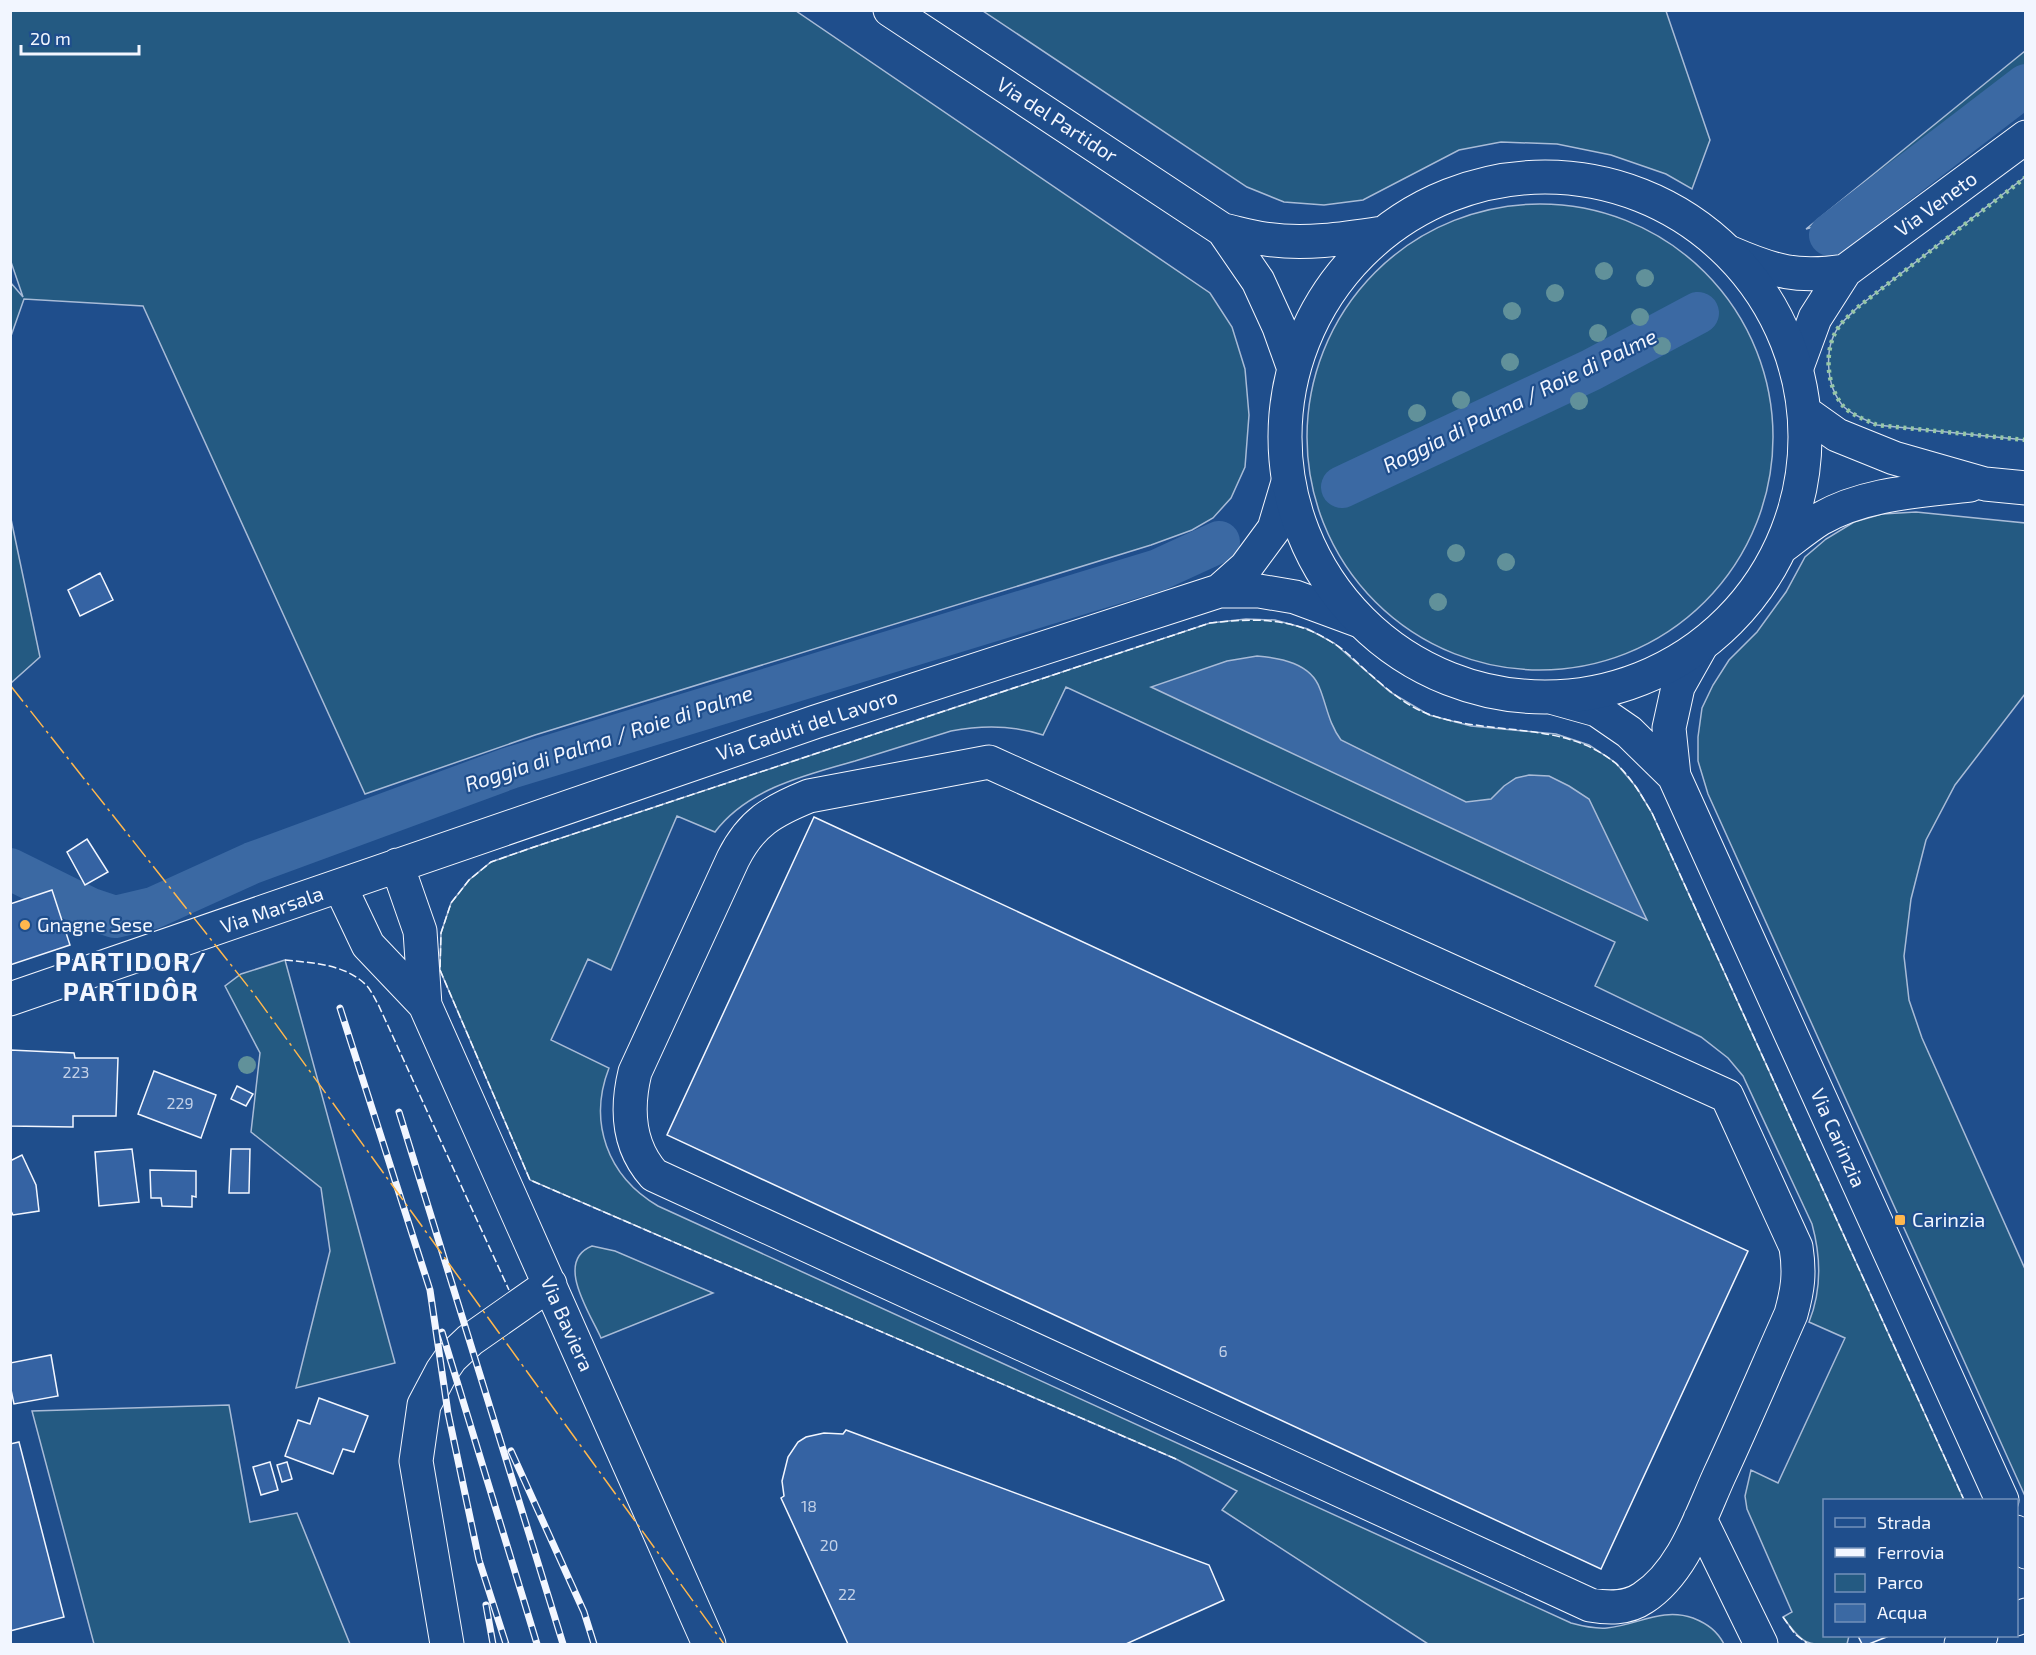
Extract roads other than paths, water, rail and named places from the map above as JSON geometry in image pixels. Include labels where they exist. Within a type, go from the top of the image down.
[{"type":"street","name":"Via del Partidor","points":[[890,10],[1223,230],[1265,239],[1301,241],[1333,241],[1382,233]]},
{"type":"street","name":"Via Veneto","points":[[1797,367],[1815,318],[1845,271],[2025,137]]},
{"type":"street","points":[[1560,176],[1623,187],[1681,213],[1731,253],[1771,306],[1797,367],[1806,413],[1805,459],[1798,504],[1782,547],[1747,602],[1700,648],[1655,674],[1606,691],[1554,698],[1500,694],[1449,680],[1401,655],[1360,621],[1327,580],[1303,533],[1288,482],[1285,425],[1294,369],[1308,330],[1327,294],[1352,262],[1382,233],[1436,199],[1497,180],[1560,176]]},
{"type":"street","name":"Via del Partidor","points":[[1223,230],[1258,281],[1279,327],[1294,369]]},
{"type":"street","name":"Via Veneto","points":[[1731,253],[1763,267],[1793,274],[1816,275],[1845,271]]},
{"type":"street","points":[[1806,413],[1837,435],[1894,458],[1984,484],[2025,488]]},
{"type":"street","name":"Via Caduti del Lavoro","points":[[1219,591],[1246,567],[1274,529],[1288,482]]},
{"type":"street","points":[[1782,547],[1821,519],[1857,503],[1896,494],[1984,484]]},
{"type":"street","name":"Via Caduti del Lavoro","points":[[397,865],[815,722],[1219,591],[1259,591],[1295,597],[1360,621]]},
{"type":"street","name":"Via Carinzia","points":[[1700,648],[1678,687],[1669,728],[1674,777],[2002,1499]]},
{"type":"street","name":"Via Carinzia","points":[[1554,698],[1597,710],[1629,732],[1674,777]]},
{"type":"street","points":[[1700,1519],[1682,1556],[1656,1588],[1642,1599],[1624,1606],[1590,1605],[654,1175],[643,1163],[634,1145],[630,1093],[635,1072],[741,844],[763,818],[808,796],[989,762],[1727,1096],[1796,1247],[1799,1266],[1798,1289],[1791,1314],[1700,1519],[1761,1644]]},
{"type":"street","name":"Via Marsala","points":[[10,999],[397,865]]},
{"type":"street","name":"Via Baviera","points":[[397,865],[420,931],[424,1005]]},
{"type":"street","name":"Via Baviera","points":[[340,886],[368,945],[424,1005],[709,1644]]},
{"type":"street","points":[[447,1644],[416,1461],[424,1405],[450,1358],[470,1340],[550,1284]]},
{"type":"street","points":[[2018,1536],[2025,1552]]},
{"type":"street","points":[[1961,1644],[1977,1637]]},
{"type":"water","points":[[1257,656],[1285,660],[1310,673],[1316,680],[1331,722],[1341,740],[1466,802],[1491,799],[1516,778],[1529,775],[1549,776],[1589,799],[1647,920],[1151,687],[1227,661]]},
{"type":"waterway","name":"Roggia di Palma / Roie di Palme","points":[[1830,235],[2026,85]]},
{"type":"waterway","name":"Roggia di Palma / Roie di Palme","points":[[1342,487],[1591,370],[1698,313]]},
{"type":"waterway","name":"Roggia di Palma / Roie di Palme","points":[[10,869],[91,909],[115,917],[153,908],[252,863],[510,768],[1158,570],[1219,542]]},
{"type":"railway","points":[[340,1008],[430,1290],[448,1413],[479,1560],[506,1644]]},
{"type":"railway","points":[[399,1112],[563,1644]]},
{"type":"railway","points":[[442,1332],[537,1644]]},
{"type":"railway","points":[[511,1451],[584,1612],[594,1644]]},
{"type":"railway","points":[[486,1605],[493,1644]]},
{"type":"place","name":"Gnagne Sese","points":[[25,925]]},
{"type":"place","name":"Carinzia","points":[[1900,1220]]},
{"type":"district","name":"PARTIDOR/ PARTIDÔR","points":[[131,977]]}]
